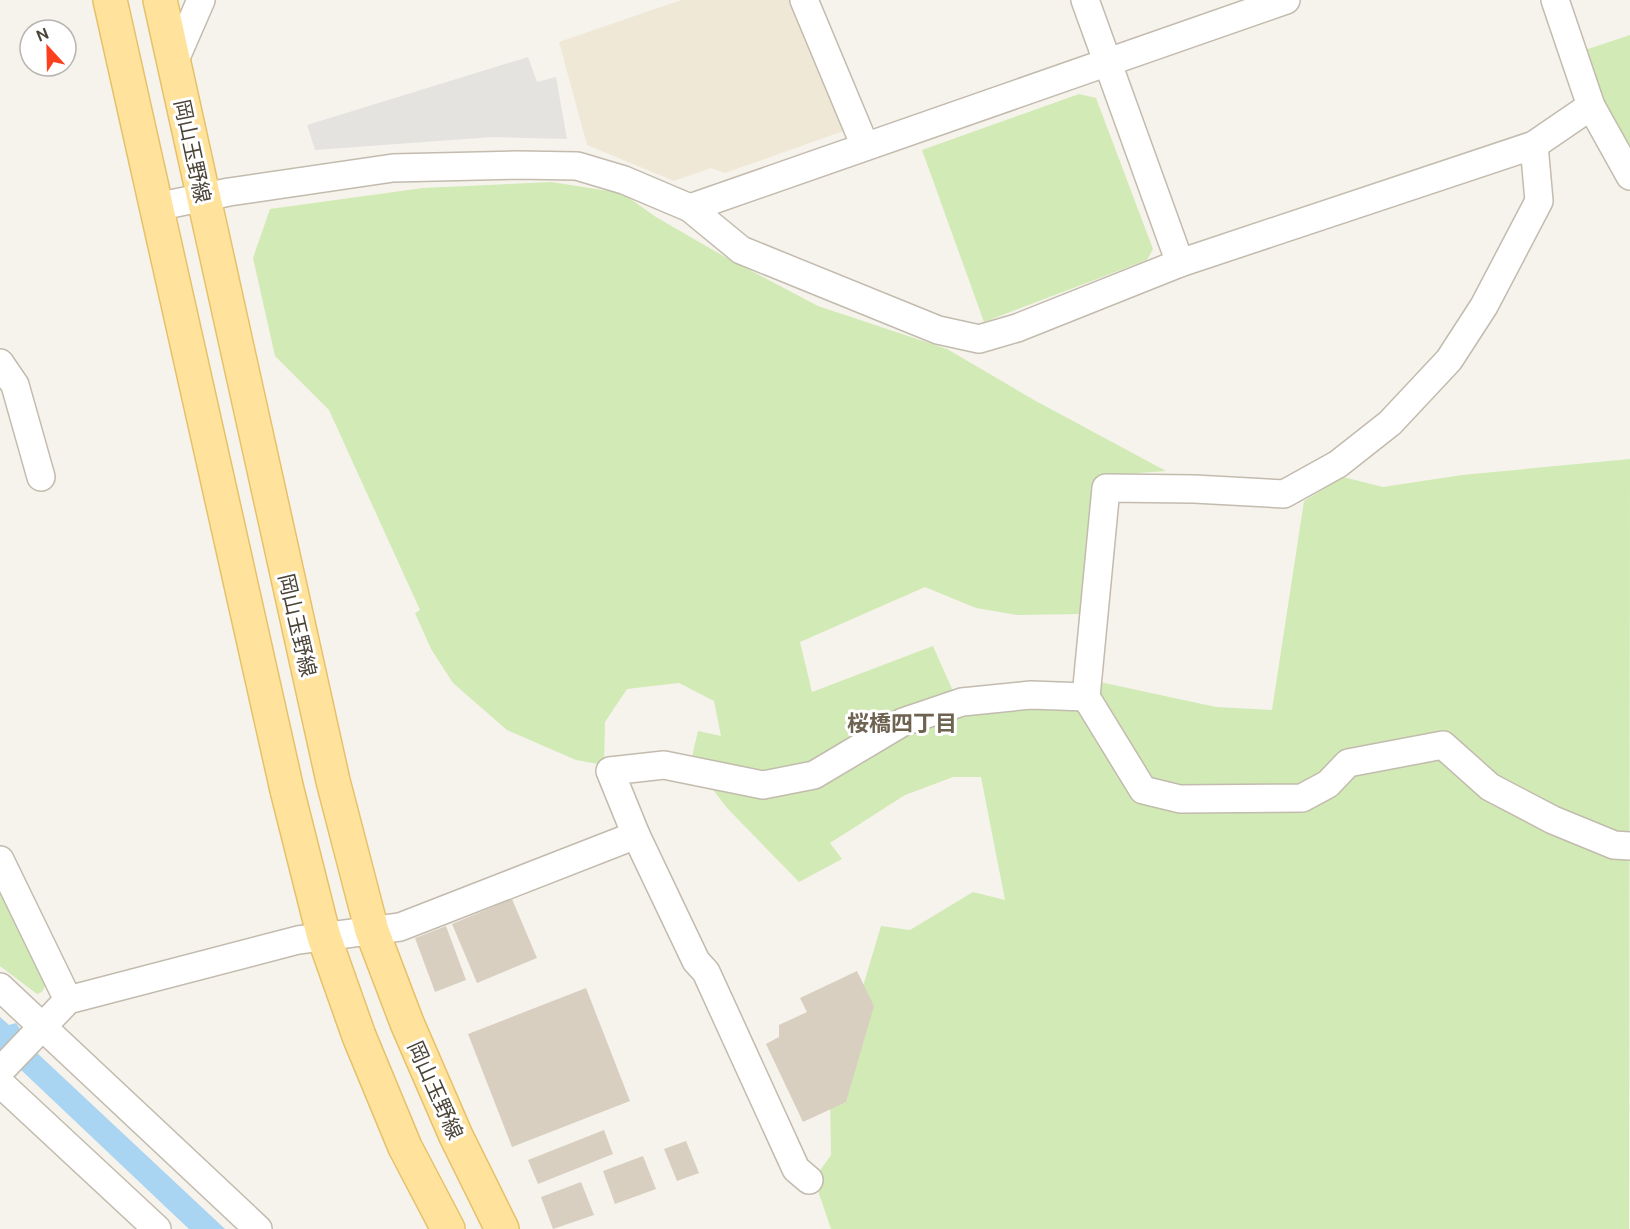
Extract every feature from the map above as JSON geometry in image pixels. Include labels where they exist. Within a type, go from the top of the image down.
[{"type":"main road","points":[[110,0],[287,790],[324,937],[359,1035],[401,1137],[448,1229]]},
{"type":"main road","name":"岡山玉野線","points":[[160,0],[333,781],[372,931],[407,1023],[451,1126],[502,1229]]},
{"type":"street","points":[[174,62],[201,0]]},
{"type":"street","points":[[804,0],[865,146]]},
{"type":"street","points":[[1085,0],[1180,263]]},
{"type":"street","points":[[690,208],[1286,0]]},
{"type":"street","points":[[1555,0],[1591,106],[1630,176]]},
{"type":"street","points":[[156,207],[202,197],[393,168],[577,166],[624,180],[690,208],[741,250],[938,330],[979,339],[1017,328],[1180,263],[1534,146],[1591,106]]},
{"type":"street","points":[[1534,146],[1539,201],[1484,306],[1449,360],[1390,423],[1338,464],[1284,494],[1194,489],[1106,489],[1086,697],[1143,790],[1180,799],[1302,798],[1328,784],[1348,763],[1443,745],[1490,787],[1553,820],[1614,846],[1630,846]]},
{"type":"street","points":[[0,363],[15,385],[41,477]]},
{"type":"street","points":[[809,1180],[796,1168],[706,972],[696,961],[636,835],[610,771],[664,765],[763,785],[814,775],[903,722],[962,702],[1031,695],[1086,697]]},
{"type":"street","points":[[157,1229],[2,1073],[68,1000],[298,940],[400,927],[636,835]]},
{"type":"street","points":[[0,860],[68,1000]]},
{"type":"street","points":[[0,987],[37,1033],[258,1229]]},
{"type":"shaded area","points":[[681,0],[796,0],[852,128],[725,173],[711,168],[674,181],[587,145],[559,42]]},
{"type":"shaded area","points":[[528,57],[537,82],[556,77],[567,139],[493,137],[315,150],[307,125]]},
{"type":"green space","points":[[1630,35],[1630,157],[1605,114],[1585,50]]},
{"type":"green space","points":[[1079,94],[1096,98],[1153,249],[1147,260],[984,322],[922,150]]},
{"type":"green space","points":[[551,182],[622,193],[656,217],[725,257],[818,306],[947,349],[1034,400],[1166,471],[1098,476],[1083,614],[1017,615],[976,608],[925,587],[800,642],[812,692],[933,646],[953,691],[1100,682],[1216,707],[1272,710],[1304,501],[1343,477],[1383,487],[1462,475],[1630,459],[1629,1229],[831,1229],[814,1179],[831,1155],[830,1097],[881,926],[910,930],[973,892],[1005,900],[981,777],[953,777],[905,795],[830,843],[842,859],[799,882],[727,808],[691,761],[698,731],[721,736],[714,701],[679,683],[627,689],[605,722],[604,765],[576,760],[507,730],[453,683],[431,649],[415,613],[420,610],[329,410],[275,356],[253,258],[270,209],[423,188]]},
{"type":"green space","points":[[0,879],[46,984],[42,992],[37,994],[0,966]]},
{"type":"water","points":[[0,1017],[9,1025],[16,1023],[36,1052],[225,1229],[189,1229],[19,1068],[0,1058]]},
{"type":"building","points":[[512,899],[537,958],[477,983],[452,924]]},
{"type":"building","points":[[446,926],[466,980],[435,992],[415,938]]},
{"type":"building","points":[[857,971],[874,1006],[846,1102],[803,1122],[766,1044],[779,1037],[779,1025],[807,1012],[800,998]]},
{"type":"building","points":[[586,988],[630,1101],[512,1147],[468,1034]]},
{"type":"building","points":[[604,1130],[613,1154],[538,1184],[528,1160]]},
{"type":"building","points":[[686,1141],[699,1173],[677,1181],[664,1149]]},
{"type":"building","points":[[643,1156],[656,1189],[615,1204],[603,1171]]},
{"type":"building","points":[[581,1182],[594,1215],[553,1229],[541,1197]]},
{"type":"district","name":"桜橋四丁目","points":[[902,722]]}]
